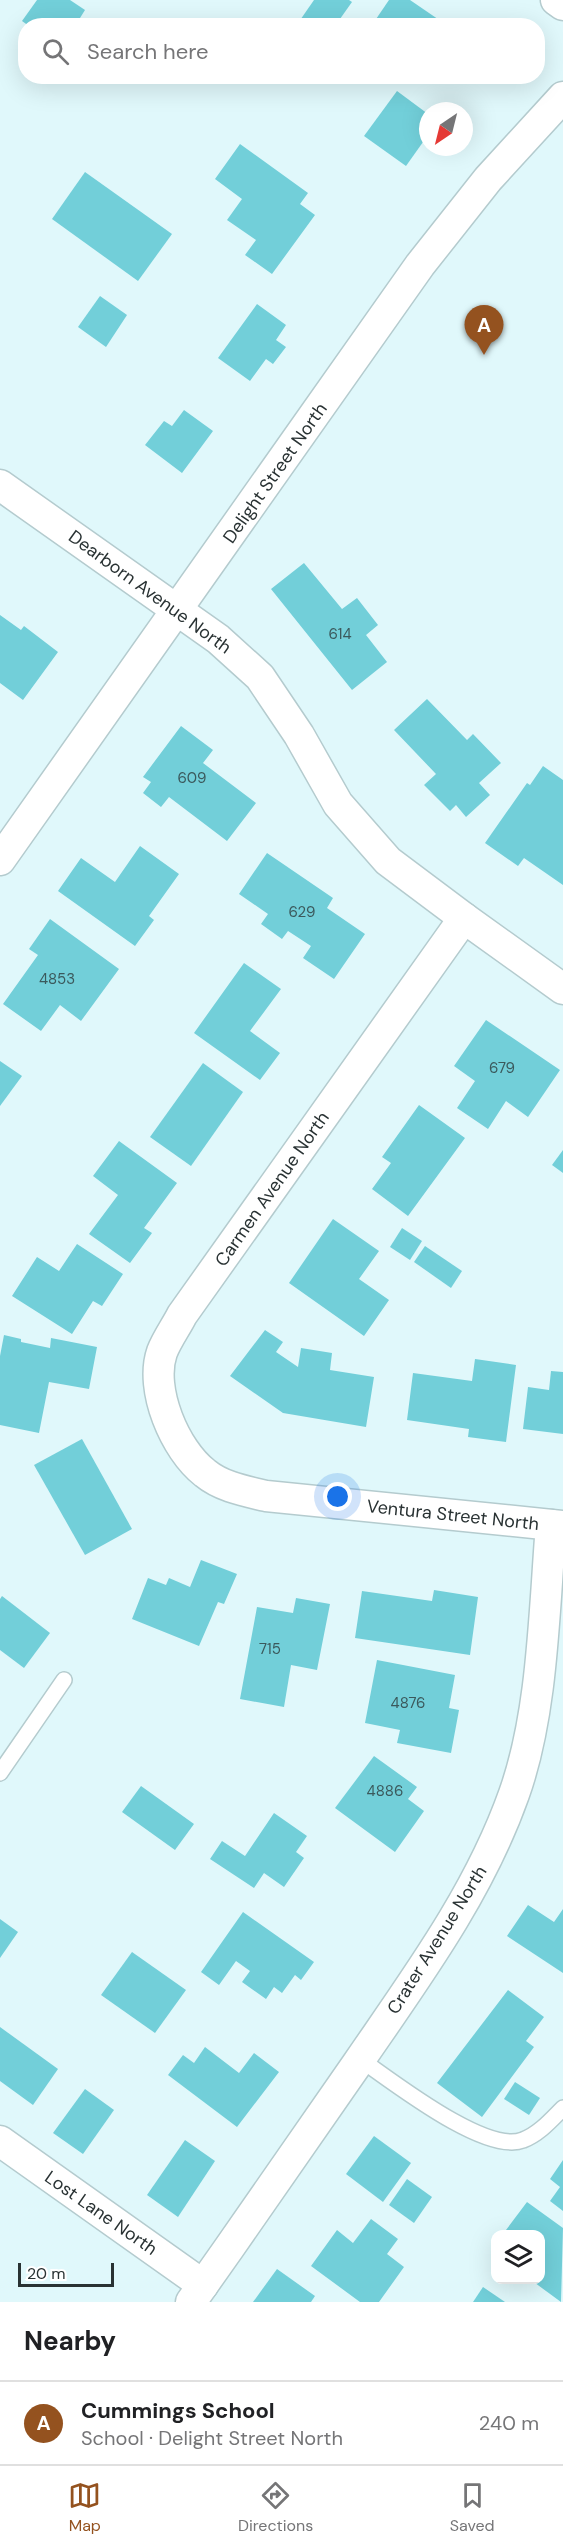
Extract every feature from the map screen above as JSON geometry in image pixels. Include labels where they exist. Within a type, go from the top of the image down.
[{"type":"street","points":[[556,0],[563,5]]},
{"type":"street","name":"Delight Street North","points":[[0,860],[420,265],[488,179],[563,97]]},
{"type":"street","name":"Dearborn Avenue North","points":[[0,485],[179,609],[218,639],[260,677],[299,735],[338,804],[388,861],[563,989]]},
{"type":"street","name":"Carmen Avenue North","points":[[205,1473],[178,1440],[165,1412],[159,1379],[162,1353],[182,1315],[464,918]]},
{"type":"street","name":"Ventura Street North","points":[[205,1473],[233,1488],[266,1496],[557,1525]]},
{"type":"street","name":"Crater Avenue North","points":[[197,2294],[360,2059],[469,1895],[489,1856],[514,1792],[527,1746],[557,1525]]},
{"type":"street","name":"Lost Lane North","points":[[0,2141],[197,2294]]},
{"type":"lane","points":[[0,1773],[64,1680]]},
{"type":"lane","points":[[360,2059],[464,2128],[502,2142],[522,2141],[542,2129],[563,2108]]},
{"type":"building","points":[[37,0],[70,0],[85,10],[80,18],[24,18]]},
{"type":"building","points":[[314,0],[349,0],[352,2],[341,18],[302,18]]},
{"type":"building","points":[[389,0],[410,0],[436,18],[377,18]]},
{"type":"building","points":[[397,91],[419,107],[419,148],[406,166],[364,136]]},
{"type":"building","points":[[240,144],[308,193],[300,204],[315,215],[272,274],[245,255],[256,240],[227,220],[242,199],[215,179]]},
{"type":"building","points":[[85,172],[172,234],[138,281],[52,219]]},
{"type":"building","points":[[100,296],[127,315],[106,347],[78,327]]},
{"type":"building","points":[[257,304],[286,325],[276,340],[286,347],[273,364],[266,359],[250,381],[218,358]]},
{"type":"building","points":[[184,410],[213,431],[182,473],[145,445],[164,421],[172,426]]},
{"type":"building","points":[[304,563],[342,609],[357,598],[378,625],[366,635],[387,662],[352,690],[271,589]]},
{"type":"building","points":[[0,615],[21,630],[24,626],[58,652],[23,700],[0,683]]},
{"type":"building","points":[[427,699],[467,740],[473,734],[501,763],[479,783],[490,795],[466,817],[456,805],[450,811],[424,785],[436,774],[394,730]]},
{"type":"building","points":[[181,726],[213,750],[203,763],[256,803],[227,841],[169,797],[161,807],[143,793],[151,782],[143,777]]},
{"type":"building","points":[[543,766],[563,780],[563,885],[524,858],[518,866],[485,843],[527,783],[530,785]]},
{"type":"building","points":[[140,846],[179,874],[149,916],[154,920],[135,946],[58,891],[81,858],[115,882]]},
{"type":"building","points":[[267,853],[333,898],[327,908],[365,934],[334,979],[303,958],[311,946],[288,931],[282,939],[261,924],[268,914],[239,894]]},
{"type":"building","points":[[50,919],[119,969],[81,1021],[60,1005],[41,1031],[3,1004],[38,955],[29,949]]},
{"type":"building","points":[[244,963],[281,989],[250,1031],[280,1053],[260,1080],[194,1033]]},
{"type":"building","points":[[486,1020],[560,1070],[528,1117],[506,1101],[488,1129],[457,1108],[475,1081],[454,1066]]},
{"type":"building","points":[[0,1061],[22,1076],[0,1106]]},
{"type":"building","points":[[203,1063],[243,1092],[191,1166],[150,1137]]},
{"type":"building","points":[[419,1105],[465,1138],[408,1216],[372,1189],[391,1163],[382,1157]]},
{"type":"building","points":[[119,1141],[177,1183],[144,1228],[152,1233],[130,1263],[89,1234],[118,1195],[93,1176]]},
{"type":"building","points":[[563,1150],[563,1173],[552,1165]]},
{"type":"building","points":[[333,1219],[379,1251],[359,1279],[389,1300],[364,1336],[289,1283]]},
{"type":"building","points":[[402,1228],[422,1241],[410,1260],[390,1247]]},
{"type":"building","points":[[77,1244],[123,1274],[102,1306],[93,1301],[72,1334],[12,1296],[37,1257],[59,1271]]},
{"type":"building","points":[[425,1246],[462,1271],[451,1288],[414,1262]]},
{"type":"building","points":[[265,1330],[283,1342],[276,1352],[298,1367],[301,1348],[332,1353],[330,1370],[374,1377],[366,1427],[283,1413],[230,1376]]},
{"type":"building","points":[[4,1335],[21,1339],[21,1342],[50,1348],[51,1338],[97,1347],[89,1389],[49,1382],[39,1433],[0,1425],[0,1356]]},
{"type":"building","points":[[475,1359],[516,1365],[506,1442],[468,1437],[469,1429],[407,1420],[413,1373],[472,1381]]},
{"type":"building","points":[[551,1371],[563,1372],[563,1434],[523,1429],[528,1387],[549,1390]]},
{"type":"building","points":[[82,1439],[132,1529],[85,1555],[34,1465]]},
{"type":"building","points":[[201,1560],[237,1574],[224,1604],[218,1602],[199,1646],[132,1619],[148,1578],[166,1585],[169,1578],[190,1587]]},
{"type":"building","points":[[434,1590],[478,1597],[470,1655],[355,1638],[362,1591],[432,1601]]},
{"type":"building","points":[[2,1596],[50,1633],[24,1668],[0,1650],[0,1599]]},
{"type":"building","points":[[296,1598],[330,1604],[317,1670],[291,1665],[284,1707],[240,1699],[257,1607],[293,1613]]},
{"type":"building","points":[[377,1660],[455,1675],[449,1708],[459,1710],[451,1753],[397,1743],[400,1730],[365,1723]]},
{"type":"building","points":[[374,1756],[417,1787],[408,1799],[424,1811],[395,1852],[335,1808]]},
{"type":"building","points":[[141,1786],[194,1824],[175,1850],[122,1812]]},
{"type":"building","points":[[274,1813],[307,1836],[296,1852],[304,1858],[284,1887],[264,1873],[254,1888],[210,1859],[222,1841],[245,1856]]},
{"type":"building","points":[[528,1905],[554,1922],[563,1909],[563,1973],[507,1936]]},
{"type":"building","points":[[243,1912],[314,1962],[301,1980],[295,1975],[282,1993],[274,1987],[266,1999],[242,1982],[250,1971],[236,1961],[219,1985],[201,1972]]},
{"type":"building","points":[[0,1919],[18,1932],[0,1958]]},
{"type":"building","points":[[132,1952],[186,1990],[155,2033],[101,1995]]},
{"type":"building","points":[[508,1990],[544,2017],[526,2041],[534,2047],[482,2117],[437,2083]]},
{"type":"building","points":[[0,2027],[58,2069],[33,2105],[0,2081]]},
{"type":"building","points":[[205,2047],[239,2073],[254,2053],[279,2072],[237,2127],[168,2075],[183,2055],[194,2063]]},
{"type":"building","points":[[515,2082],[540,2098],[529,2115],[504,2099]]},
{"type":"building","points":[[85,2089],[114,2110],[83,2154],[53,2133]]},
{"type":"building","points":[[374,2136],[411,2163],[383,2202],[346,2174]]},
{"type":"building","points":[[185,2140],[215,2161],[178,2217],[147,2195]]},
{"type":"building","points":[[563,2160],[563,2211],[550,2201],[560,2187],[550,2179]]},
{"type":"building","points":[[407,2179],[432,2197],[414,2223],[389,2205]]},
{"type":"building","points":[[527,2202],[563,2228],[561,2302],[536,2284],[545,2284],[545,2230],[506,2230]]},
{"type":"building","points":[[371,2219],[398,2239],[387,2254],[404,2267],[379,2302],[360,2302],[311,2266],[337,2230],[353,2243]]},
{"type":"building","points":[[277,2269],[315,2296],[311,2302],[253,2302]]},
{"type":"building","points":[[483,2287],[505,2302],[473,2302]]},
{"type":"place","name":"Cummings School","points":[[484,355]]}]
